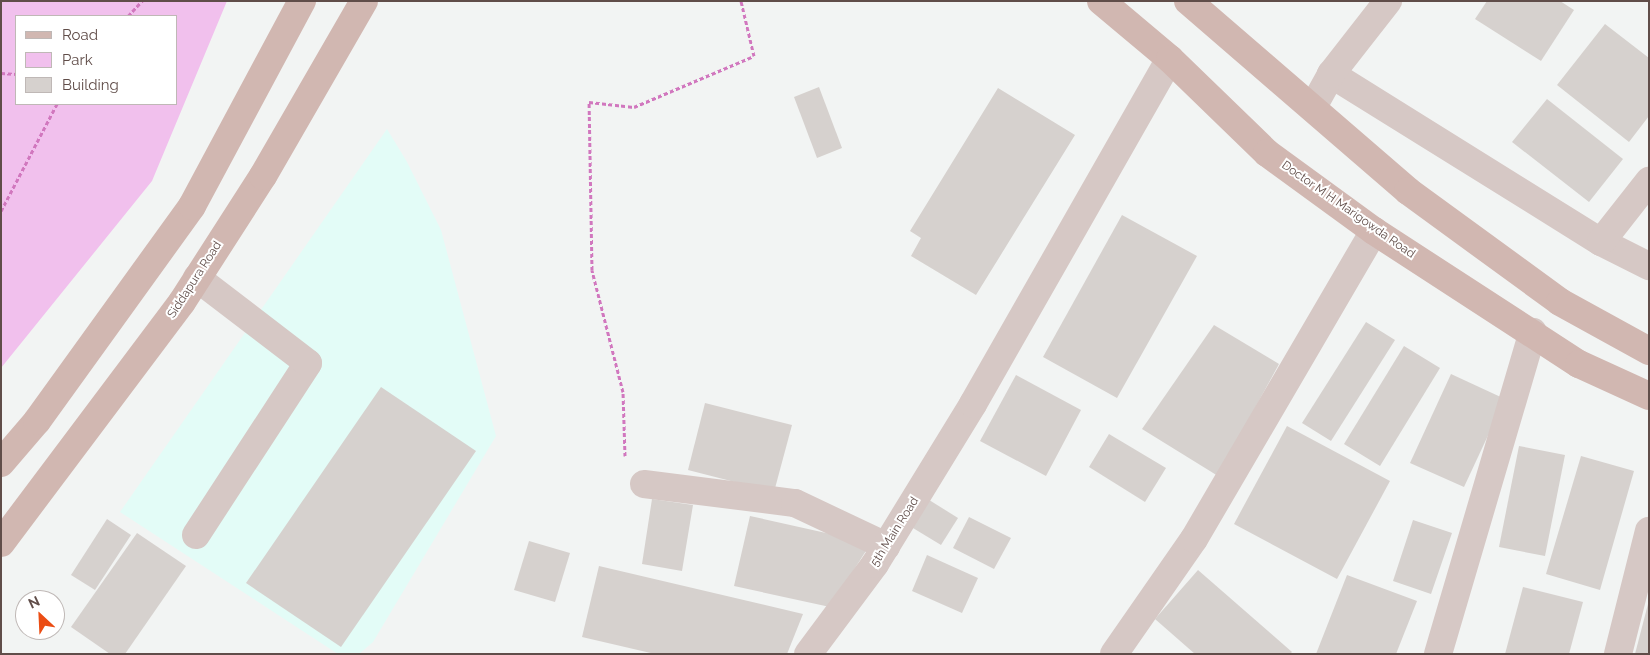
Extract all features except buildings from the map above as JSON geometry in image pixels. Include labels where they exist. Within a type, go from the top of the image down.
[{"type":"main road","points":[[1,463],[37,421],[192,206],[302,1]]},
{"type":"main road","name":"Siddapura Road","points":[[1,542],[142,358],[197,278],[263,176],[364,1]]},
{"type":"main road","name":"Doctor M H Marigowda Road","points":[[1101,1],[1170,59],[1267,153],[1374,231],[1580,364],[1649,396]]},
{"type":"main road","points":[[1188,1],[1408,191],[1560,302],[1649,351]]},
{"type":"street","points":[[1313,107],[1331,74],[1388,1]]},
{"type":"street","name":"5th Main Road","points":[[808,654],[886,546],[973,404],[1170,59]]},
{"type":"street","points":[[1331,74],[1601,242],[1649,266]]},
{"type":"street","points":[[1601,242],[1649,181]]},
{"type":"street","points":[[1114,654],[1194,539],[1374,231]]},
{"type":"street","points":[[196,535],[308,363],[197,278]]},
{"type":"street","points":[[1438,654],[1533,332]]},
{"type":"street","points":[[644,484],[795,503],[886,546]]},
{"type":"street","points":[[1618,654],[1649,531]]},
{"type":"path","points":[[129,15],[142,1]]},
{"type":"path","points":[[625,458],[623,392],[592,270],[589,102],[634,107],[754,56],[741,1]]},
{"type":"path","points":[[1,73],[15,74]]},
{"type":"path","points":[[1,211],[56,105]]},
{"type":"shaded area","points":[[387,129],[407,162],[441,230],[496,436],[373,642],[359,654],[338,654],[120,512]]},
{"type":"green space","points":[[1,1],[227,1],[152,181],[1,368]]}]
